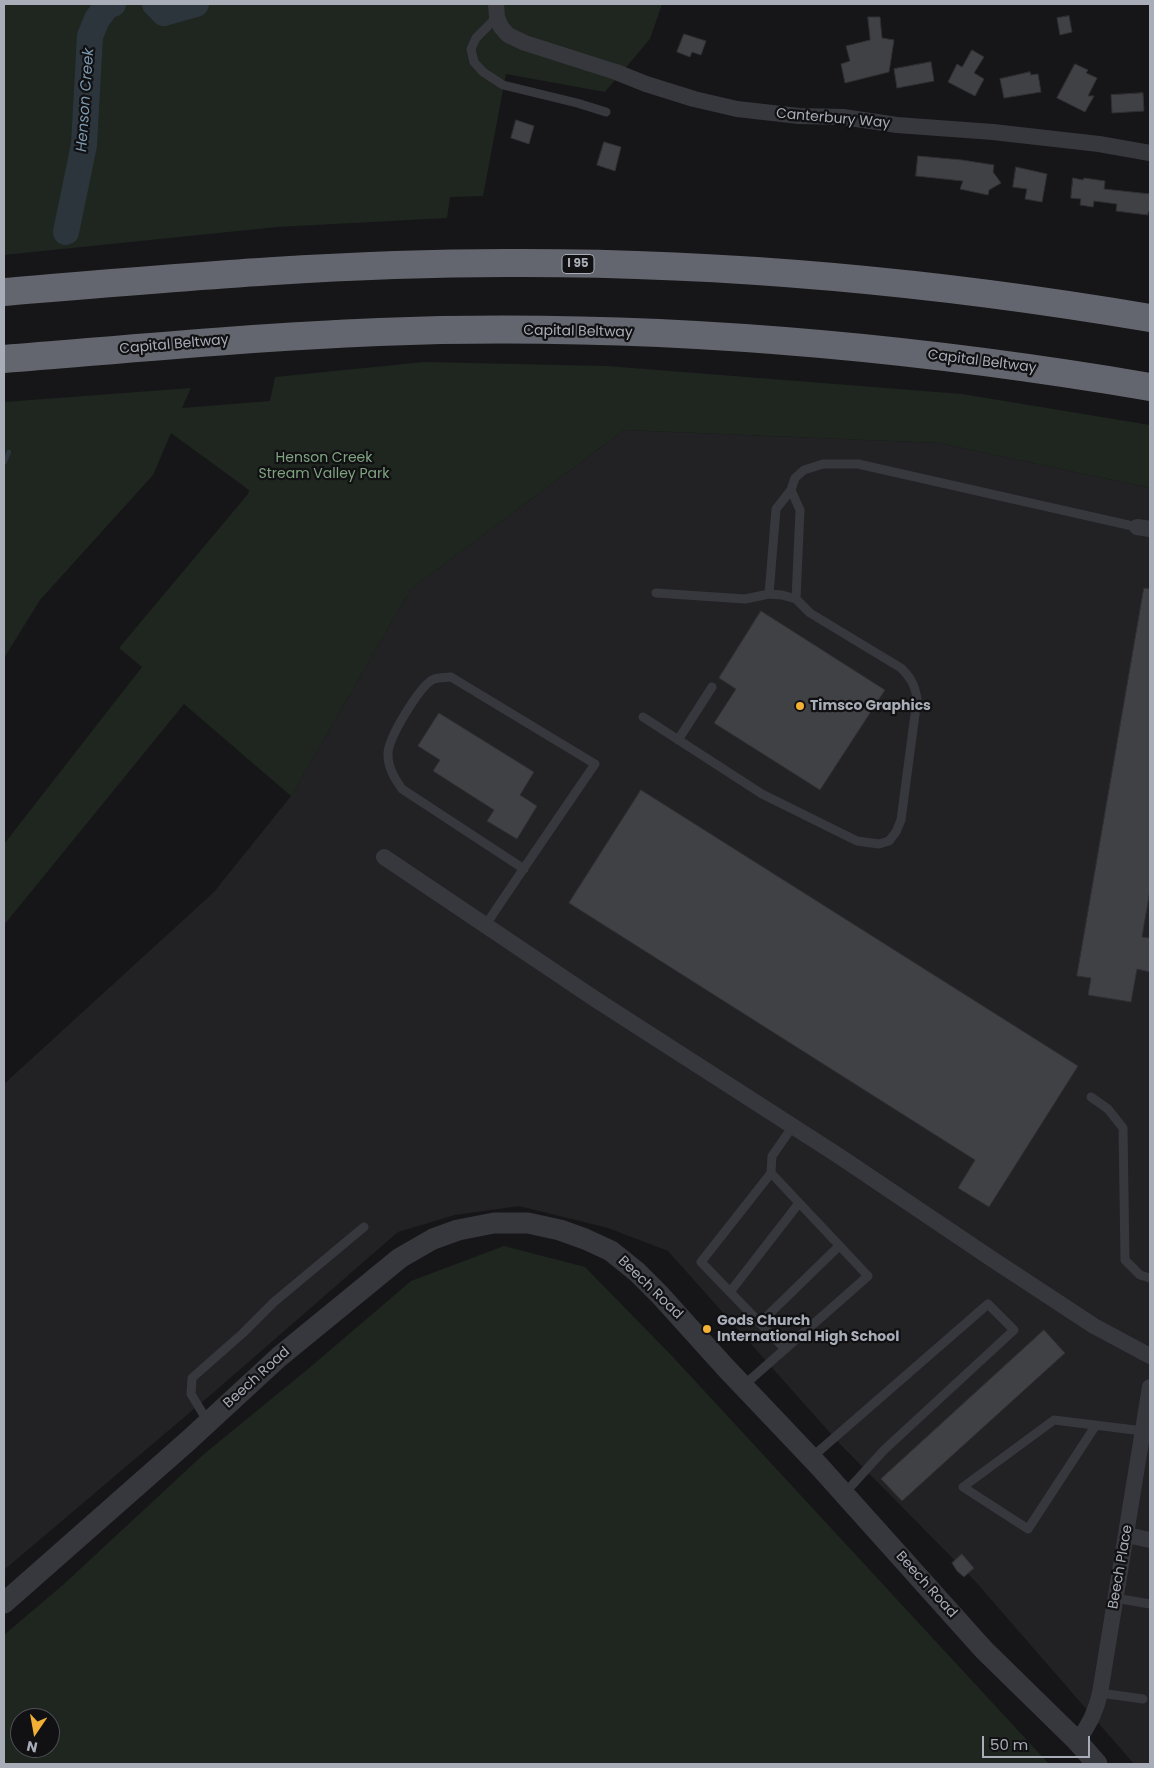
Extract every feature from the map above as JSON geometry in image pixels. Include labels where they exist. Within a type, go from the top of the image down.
[{"type":"highway","name":"I 95","points":[[4,292],[250,272],[386,265],[506,263],[630,265],[766,272],[875,281],[983,293],[1150,318]]},
{"type":"highway","name":"Capital Beltway","points":[[4,359],[250,339],[379,332],[502,330],[623,332],[760,338],[873,349],[976,360],[1150,387]]},
{"type":"street","name":"Canterbury Way","points":[[496,10],[501,27],[508,35],[526,43],[694,100],[737,109],[799,116],[843,117],[897,125],[993,132],[1099,144],[1150,153]]},
{"type":"street","points":[[384,857],[595,999],[793,1126],[1094,1326],[1150,1356]]},
{"type":"street","name":"Beech Road","points":[[4,1603],[279,1357],[400,1258],[433,1239],[458,1230],[494,1223],[528,1223],[560,1230],[611,1250],[637,1272],[811,1458],[984,1650],[1077,1741],[1097,1764]]},
{"type":"street","name":"Beech Place","points":[[1077,1741],[1094,1716],[1100,1693],[1150,1387]]},
{"type":"street","points":[[1127,1536],[1150,1540]]},
{"type":"lane","points":[[496,10],[476,38],[471,49],[474,62],[483,72],[503,85],[606,112]]},
{"type":"lane","points":[[769,594],[776,509],[792,490],[796,478],[804,470],[823,464],[858,464],[1144,528]]},
{"type":"lane","points":[[792,490],[800,510],[796,599]]},
{"type":"lane","points":[[643,718],[762,794],[857,841],[879,844],[890,841],[896,832],[901,820],[916,709],[916,686],[910,676],[901,668],[810,613],[796,599],[769,594],[745,599],[656,593]]},
{"type":"lane","points":[[485,926],[595,764],[451,677],[434,679],[421,689],[390,740],[387,754],[391,772],[402,789],[524,868]]},
{"type":"lane","points":[[678,740],[712,687]]},
{"type":"lane","points":[[1092,1097],[1108,1109],[1123,1128],[1124,1260],[1140,1274],[1150,1278]]},
{"type":"lane","points":[[785,1349],[701,1262],[771,1173],[772,1156],[793,1126]]},
{"type":"lane","points":[[743,1386],[868,1276],[771,1173]]},
{"type":"lane","points":[[730,1292],[799,1203]]},
{"type":"lane","points":[[208,1422],[191,1394],[192,1378],[243,1333],[274,1302],[364,1228]]},
{"type":"lane","points":[[760,1324],[839,1246]]},
{"type":"lane","points":[[811,1458],[988,1304],[1014,1330],[884,1450],[844,1494]]},
{"type":"lane","points":[[1096,1425],[1028,1529],[963,1487],[1054,1420],[1096,1425],[1143,1431]]},
{"type":"lane","points":[[1116,1598],[1150,1604]]},
{"type":"lane","points":[[1100,1693],[1143,1699]]},
{"type":"shaded area","points":[[624,430],[939,443],[1150,488],[1150,1764],[1134,1764],[975,1581],[840,1444],[668,1251],[608,1228],[519,1206],[455,1215],[398,1232],[214,1392],[4,1570],[4,1084],[214,892],[291,796],[411,589]]},
{"type":"green space","points":[[4,4],[662,4],[650,39],[605,92],[506,74],[483,196],[450,197],[447,218],[277,227],[4,255]]},
{"type":"green space","name":"Henson Creek Stream Valley Park","points":[[424,362],[607,366],[962,394],[1150,425],[1150,488],[939,443],[624,430],[411,589],[291,796],[184,704],[4,925],[4,844],[142,667],[119,648],[248,494],[249,490],[171,433],[153,475],[40,600],[4,658],[4,402],[191,388],[182,408],[270,401],[275,377]]},
{"type":"green space","points":[[504,1246],[585,1267],[672,1356],[1049,1764],[4,1764],[4,1635],[64,1584],[204,1454],[411,1281]]},
{"type":"building","points":[[1069,16],[1072,32],[1060,35],[1057,18]]},
{"type":"building","points":[[868,17],[880,17],[882,38],[894,40],[889,72],[845,83],[841,64],[850,61],[846,46],[870,40]]},
{"type":"building","points":[[684,34],[706,41],[701,55],[692,52],[690,57],[677,52]]},
{"type":"building","points":[[972,50],[984,57],[974,73],[984,79],[975,96],[948,82],[957,64],[962,67]]},
{"type":"building","points":[[931,62],[934,81],[897,88],[894,69]]},
{"type":"building","points":[[1075,64],[1088,70],[1086,73],[1097,78],[1088,96],[1094,96],[1085,112],[1057,98]]},
{"type":"building","points":[[1030,72],[1031,75],[1038,74],[1041,92],[1004,98],[1000,79]]},
{"type":"building","points":[[1143,93],[1144,111],[1112,113],[1111,95]]},
{"type":"building","points":[[516,120],[534,126],[529,144],[511,138]]},
{"type":"building","points":[[604,142],[621,147],[615,171],[597,165]]},
{"type":"building","points":[[918,156],[994,165],[993,172],[1001,183],[989,190],[988,195],[960,189],[963,181],[916,176]]},
{"type":"building","points":[[1016,167],[1047,174],[1042,202],[1025,199],[1027,189],[1013,187]]},
{"type":"building","points":[[1073,178],[1105,181],[1104,189],[1150,194],[1150,212],[1148,212],[1148,215],[1116,211],[1117,204],[1094,201],[1093,207],[1080,205],[1081,199],[1071,198]]},
{"type":"building","points":[[1144,588],[1150,589],[1150,890],[1142,937],[1150,938],[1150,972],[1137,969],[1131,1002],[1088,995],[1091,978],[1077,976]]},
{"type":"building","name":"Timsco Graphics","points":[[761,611],[885,690],[820,790],[714,723],[736,689],[719,678]]},
{"type":"building","points":[[439,713],[534,772],[520,795],[537,806],[517,839],[487,821],[494,810],[433,771],[440,760],[418,746]]},
{"type":"building","points":[[641,790],[1078,1066],[989,1207],[958,1188],[975,1160],[569,903]]},
{"type":"building","points":[[1044,1330],[1065,1353],[902,1501],[881,1479]]},
{"type":"building","points":[[962,1554],[974,1568],[964,1577],[952,1563]]},
{"type":"waterway","name":"Henson Creek","points":[[66,232],[84,145],[90,36],[97,19],[107,6],[113,4]]},
{"type":"waterway","name":"Henson Creek","points":[[155,4],[164,13],[196,4]]},
{"type":"waterway","name":"Henson Creek","points":[[4,463],[9,452]]},
{"type":"place","name":"Timsco Graphics","points":[[800,706]]},
{"type":"place","name":"Gods Church International High School","points":[[707,1329]]}]
